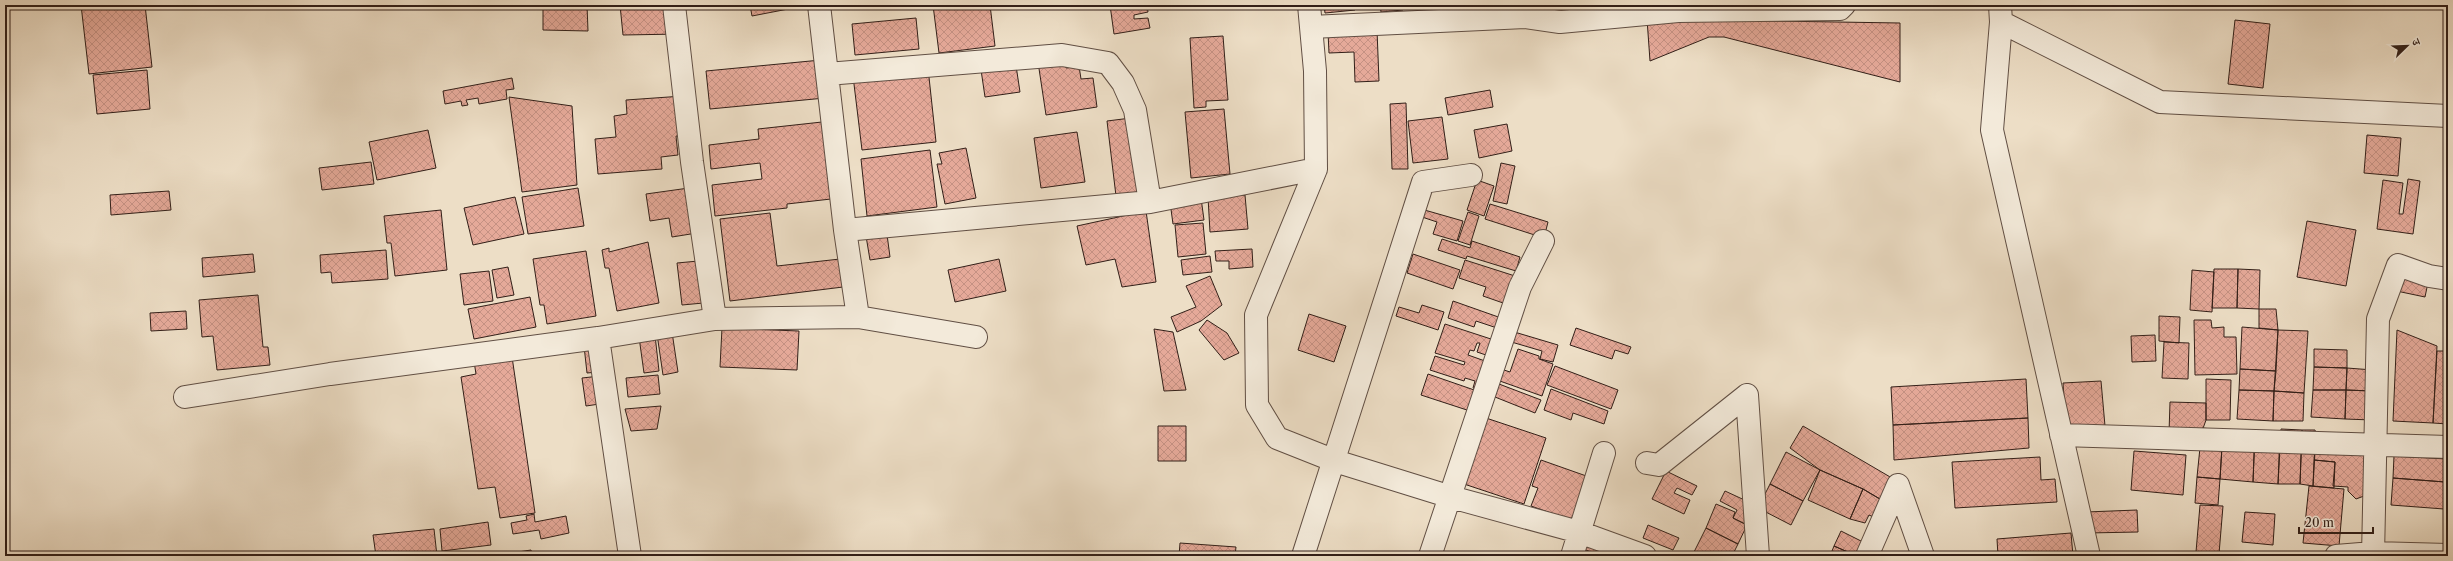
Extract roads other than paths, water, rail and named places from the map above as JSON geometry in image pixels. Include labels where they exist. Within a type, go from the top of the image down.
[{"type":"street","points":[[674,5],[692,162],[716,319]]},
{"type":"street","points":[[819,5],[845,230],[858,317]]},
{"type":"street","points":[[1309,5],[1315,71],[1316,169],[1256,315],[1257,405],[1277,438],[1335,461],[1451,497],[1579,532],[1646,556]]},
{"type":"street","points":[[1311,27],[1526,11],[1560,22],[1678,8],[1840,9],[1844,5]]},
{"type":"street","points":[[2089,556],[1992,130],[2001,14],[2160,102],[2448,116]]},
{"type":"street","points":[[827,74],[1062,55],[1108,63],[1123,83],[1135,110],[1150,202]]},
{"type":"street","points":[[845,230],[1150,202],[1316,169]]},
{"type":"street","points":[[1303,556],[1335,461],[1423,182],[1471,175]]},
{"type":"street","points":[[1430,556],[1520,287],[1543,241]]},
{"type":"street","points":[[2373,555],[2378,319],[2398,265],[2428,276],[2448,279]]},
{"type":"street","points":[[185,397],[330,374],[598,338],[716,319],[858,317],[976,337]]},
{"type":"street","points":[[598,338],[630,556]]},
{"type":"street","points":[[1646,463],[1659,465],[1747,395],[1758,556]]},
{"type":"street","points":[[2061,435],[2448,447]]},
{"type":"street","points":[[1572,556],[1604,452]]},
{"type":"street","points":[[1868,556],[1898,485],[1923,556]]},
{"type":"street","points":[[2336,556],[2448,555]]}]
